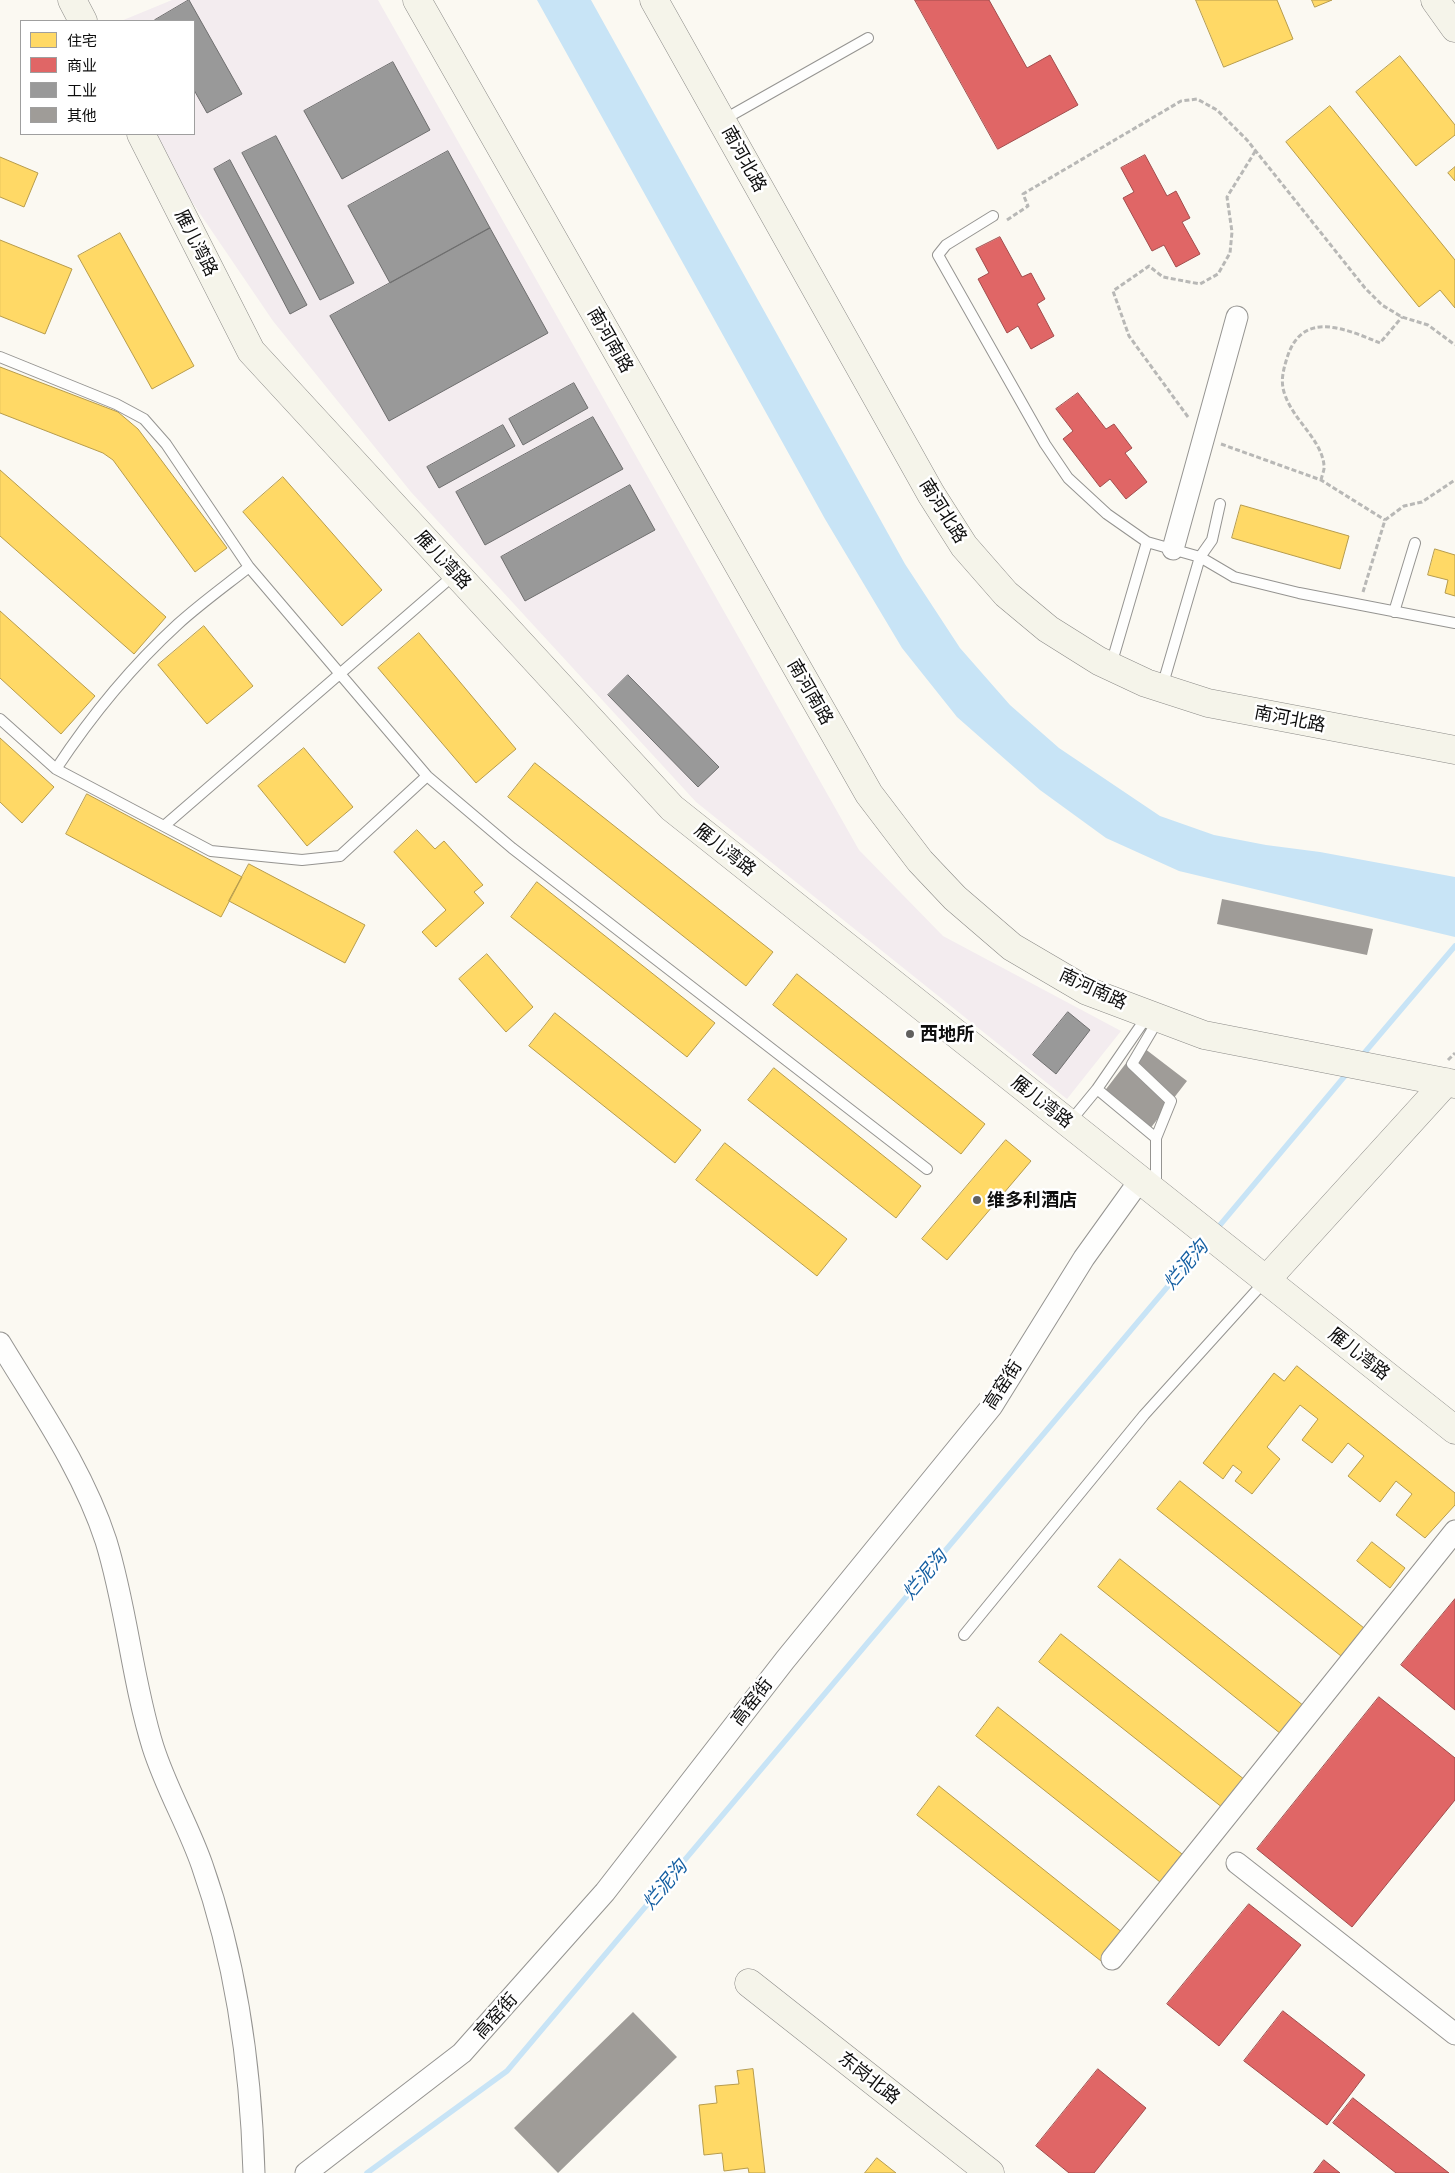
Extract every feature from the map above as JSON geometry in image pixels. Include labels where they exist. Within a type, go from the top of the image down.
[{"type":"street","points":[[72,0],[82,20]]},
{"type":"street","name":"南河南路","points":[[417,0],[869,794],[920,861],[956,898],[1012,947],[1087,991],[1204,1035],[1444,1081]]},
{"type":"street","name":"南河北路","points":[[654,0],[931,494],[964,546],[1006,594],[1048,629],[1111,666],[1146,683],[1208,703],[1455,750]]},
{"type":"street","points":[[1435,0],[1455,28]]},
{"type":"street","name":"雁儿湾路","points":[[142,135],[251,352],[672,808],[1455,1430]]},
{"type":"street","points":[[1173,549],[1237,317]]},
{"type":"street","points":[[1259,1275],[1444,1081]]},
{"type":"street","name":"高窑街","points":[[306,2173],[462,2053],[604,1892],[785,1660],[992,1406],[1079,1266],[1148,1187]]},
{"type":"street","points":[[0,1343],[88,1494],[105,1540],[119,1592],[144,1713],[153,1747],[166,1783],[202,1863],[216,1906],[247,2055],[253,2124],[254,2173]]},
{"type":"street","points":[[1112,1959],[1455,1531]]},
{"type":"street","points":[[1238,1863],[1455,2034]]},
{"type":"street","name":"东岗北路","points":[[749,1983],[990,2173]]},
{"type":"lane","points":[[722,121],[868,38]]},
{"type":"lane","points":[[993,216],[946,245],[938,255],[1045,444],[1068,478],[1107,514],[1147,542],[1200,557],[1234,577],[1299,593],[1455,623]]},
{"type":"lane","points":[[0,357],[116,404],[144,419],[166,444],[249,567],[427,776],[520,854],[927,1169]]},
{"type":"lane","points":[[1161,688],[1200,557],[1212,540],[1220,504]]},
{"type":"lane","points":[[1111,666],[1147,542]]},
{"type":"lane","points":[[1394,612],[1415,543]]},
{"type":"lane","points":[[56,769],[79,735],[116,687],[178,624],[249,567]]},
{"type":"lane","points":[[164,826],[455,574]]},
{"type":"lane","points":[[0,719],[56,769],[211,851],[302,860],[340,856],[427,776]]},
{"type":"lane","points":[[1069,1123],[1154,1016]]},
{"type":"lane","points":[[1148,1187],[1156,1138],[1171,1101],[1132,1064],[1154,1016]]},
{"type":"lane","points":[[1097,1089],[1156,1138]]},
{"type":"lane","points":[[964,1635],[1259,1275]]},
{"type":"path","points":[[1023,194],[1181,101],[1198,99],[1217,110],[1247,140],[1364,288],[1382,305],[1402,317],[1428,325],[1455,345]]},
{"type":"path","points":[[1321,480],[1325,467],[1318,447],[1296,419],[1284,395],[1282,376],[1291,344],[1298,337],[1314,328],[1332,326],[1346,329],[1380,343],[1402,317]]},
{"type":"path","points":[[1360,605],[1385,520],[1404,506],[1422,502],[1455,480]]},
{"type":"shaded area","points":[[172,0],[378,0],[859,850],[943,936],[1121,1031],[1067,1099],[696,802],[411,492],[273,321],[171,171],[156,135],[195,135],[195,20],[123,20]]},
{"type":"water","points":[[537,0],[591,0],[905,564],[960,648],[1010,705],[1059,748],[1160,816],[1214,835],[1455,877],[1455,937],[1179,871],[1106,838],[1040,790],[957,717],[902,648],[825,519]]},
{"type":"building: 住宅","points":[[1196,0],[1277,0],[1293,39],[1224,67]]},
{"type":"building: 住宅","points":[[1312,0],[1332,0],[1315,7]]},
{"type":"building: 住宅","points":[[1400,56],[1455,125],[1455,135],[1416,166],[1356,92]]},
{"type":"building: 住宅","points":[[1330,106],[1455,260],[1455,308],[1440,290],[1419,307],[1286,142]]},
{"type":"building: 住宅","points":[[0,157],[38,173],[24,207],[0,197]]},
{"type":"building: 住宅","points":[[1455,167],[1455,181],[1448,173]]},
{"type":"building: 住宅","points":[[120,233],[194,366],[152,389],[78,256]]},
{"type":"building: 住宅","points":[[0,240],[72,269],[45,334],[0,316]]},
{"type":"building: 住宅","points":[[0,367],[118,412],[138,429],[227,548],[195,572],[113,460],[103,453],[0,413]]},
{"type":"building: 住宅","points":[[0,470],[166,617],[134,654],[0,536]]},
{"type":"building: 住宅","points":[[283,477],[382,590],[342,626],[243,512]]},
{"type":"building: 住宅","points":[[1241,505],[1349,536],[1340,569],[1232,538]]},
{"type":"building: 住宅","points":[[1435,549],[1455,555],[1455,596],[1445,593],[1448,580],[1428,575]]},
{"type":"building: 住宅","points":[[0,611],[95,696],[61,734],[0,678]]},
{"type":"building: 住宅","points":[[204,626],[253,686],[207,724],[158,665]]},
{"type":"building: 住宅","points":[[419,633],[516,749],[476,783],[378,668]]},
{"type":"building: 住宅","points":[[0,738],[54,787],[22,823],[0,802]]},
{"type":"building: 住宅","points":[[304,748],[353,807],[307,846],[258,786]]},
{"type":"building: 住宅","points":[[535,763],[773,952],[746,986],[508,797]]},
{"type":"building: 住宅","points":[[87,794],[242,877],[221,917],[66,834]]},
{"type":"building: 住宅","points":[[417,830],[435,849],[444,841],[483,885],[474,892],[484,903],[436,947],[422,932],[446,910],[394,852]]},
{"type":"building: 住宅","points":[[249,864],[365,925],[345,963],[229,901]]},
{"type":"building: 住宅","points":[[537,882],[715,1023],[687,1057],[511,917]]},
{"type":"building: 住宅","points":[[487,954],[533,1007],[506,1032],[459,979]]},
{"type":"building: 住宅","points":[[797,974],[985,1124],[961,1154],[773,1005]]},
{"type":"building: 住宅","points":[[555,1013],[701,1130],[675,1163],[529,1046]]},
{"type":"building: 住宅","points":[[774,1068],[921,1186],[896,1218],[748,1100]]},
{"type":"building: 住宅","name":"维多利酒店","points":[[1006,1140],[1031,1161],[947,1260],[922,1239]]},
{"type":"building: 住宅","points":[[725,1143],[847,1239],[817,1276],[696,1180]]},
{"type":"building: 住宅","points":[[1297,1366],[1455,1493],[1455,1505],[1425,1538],[1396,1515],[1412,1494],[1396,1481],[1380,1502],[1348,1476],[1364,1456],[1348,1443],[1332,1463],[1302,1440],[1318,1419],[1300,1405],[1267,1447],[1280,1459],[1252,1494],[1235,1481],[1242,1472],[1233,1465],[1223,1479],[1203,1463],[1274,1373],[1284,1381]]},
{"type":"building: 住宅","points":[[1180,1481],[1364,1628],[1341,1656],[1157,1509]]},
{"type":"building: 住宅","points":[[1372,1542],[1405,1568],[1390,1588],[1357,1561]]},
{"type":"building: 住宅","points":[[1120,1559],[1304,1706],[1281,1734],[1098,1587]]},
{"type":"building: 住宅","points":[[1061,1634],[1245,1780],[1223,1808],[1039,1662]]},
{"type":"building: 住宅","points":[[998,1707],[1182,1854],[1160,1882],[976,1736]]},
{"type":"building: 住宅","points":[[939,1786],[1123,1933],[1101,1961],[917,1815]]},
{"type":"building: 住宅","points":[[753,2069],[765,2173],[749,2173],[748,2168],[724,2171],[722,2153],[704,2155],[699,2105],[717,2103],[715,2086],[739,2084],[737,2071]]},
{"type":"building: 住宅","points":[[877,2158],[896,2173],[865,2173]]},
{"type":"building: 商业","points":[[915,0],[989,0],[1027,68],[1050,55],[1078,105],[998,149]]},
{"type":"building: 商业","points":[[1145,155],[1167,196],[1176,191],[1190,218],[1182,222],[1200,254],[1176,267],[1164,245],[1152,251],[1123,198],[1134,192],[1121,168]]},
{"type":"building: 商业","points":[[1000,237],[1022,277],[1031,273],[1045,299],[1037,304],[1054,336],[1031,349],[1018,326],[1007,333],[978,279],[989,273],[976,249]]},
{"type":"building: 商业","points":[[1078,393],[1106,429],[1114,424],[1132,448],[1125,453],[1147,482],[1126,499],[1110,479],[1100,487],[1063,439],[1073,431],[1056,409]]},
{"type":"building: 商业","points":[[1455,1599],[1455,1710],[1401,1665]]},
{"type":"building: 商业","points":[[1379,1697],[1455,1758],[1455,1800],[1352,1927],[1257,1849]]},
{"type":"building: 商业","points":[[1249,1904],[1301,1945],[1219,2046],[1167,2004]]},
{"type":"building: 商业","points":[[1283,2011],[1365,2075],[1327,2125],[1244,2061]]},
{"type":"building: 商业","points":[[1098,2069],[1146,2108],[1094,2173],[1069,2173],[1036,2146]]},
{"type":"building: 商业","points":[[1353,2098],[1449,2173],[1396,2173],[1333,2123]]},
{"type":"building: 商业","points":[[1324,2160],[1340,2173],[1314,2173]]},
{"type":"building: 工业","points":[[189,0],[242,94],[207,113],[195,92],[195,20],[155,20]]},
{"type":"building: 工业","points":[[393,62],[430,130],[342,179],[304,111]]},
{"type":"building: 工业","points":[[276,136],[354,283],[320,300],[242,153]]},
{"type":"building: 工业","points":[[448,151],[490,228],[390,283],[348,206]]},
{"type":"building: 工业","points":[[230,160],[307,305],[290,314],[214,169]]},
{"type":"building: 工业","points":[[490,228],[548,333],[389,421],[330,316]]},
{"type":"building: 工业","points":[[574,383],[588,408],[523,445],[509,419]]},
{"type":"building: 工业","points":[[593,417],[623,469],[485,545],[456,492]]},
{"type":"building: 工业","points":[[503,425],[515,446],[439,488],[427,467]]},
{"type":"building: 工业","points":[[630,485],[655,530],[525,601],[501,557]]},
{"type":"building: 工业","points":[[628,675],[719,767],[698,787],[608,695]]},
{"type":"building: 工业","points":[[1068,1012],[1090,1030],[1056,1074],[1033,1055]]},
{"type":"building: 其他","points":[[1222,899],[1373,929],[1367,955],[1217,924]]},
{"type":"building: 其他","points":[[1140,1045],[1187,1081],[1146,1134],[1100,1097]]},
{"type":"building: 其他","points":[[633,2012],[677,2057],[558,2173],[514,2128]]},
{"type":"waterway","name":"烂泥沟","points":[[1360,1058],[1455,946]]},
{"type":"waterway","name":"烂泥沟","points":[[1215,1231],[1349,1071]]},
{"type":"waterway","name":"烂泥沟","points":[[367,2173],[507,2071],[1206,1241]]},
{"type":"place","name":"西地所","points":[[910,1034]]},
{"type":"place","name":"维多利酒店","points":[[977,1200]]}]
